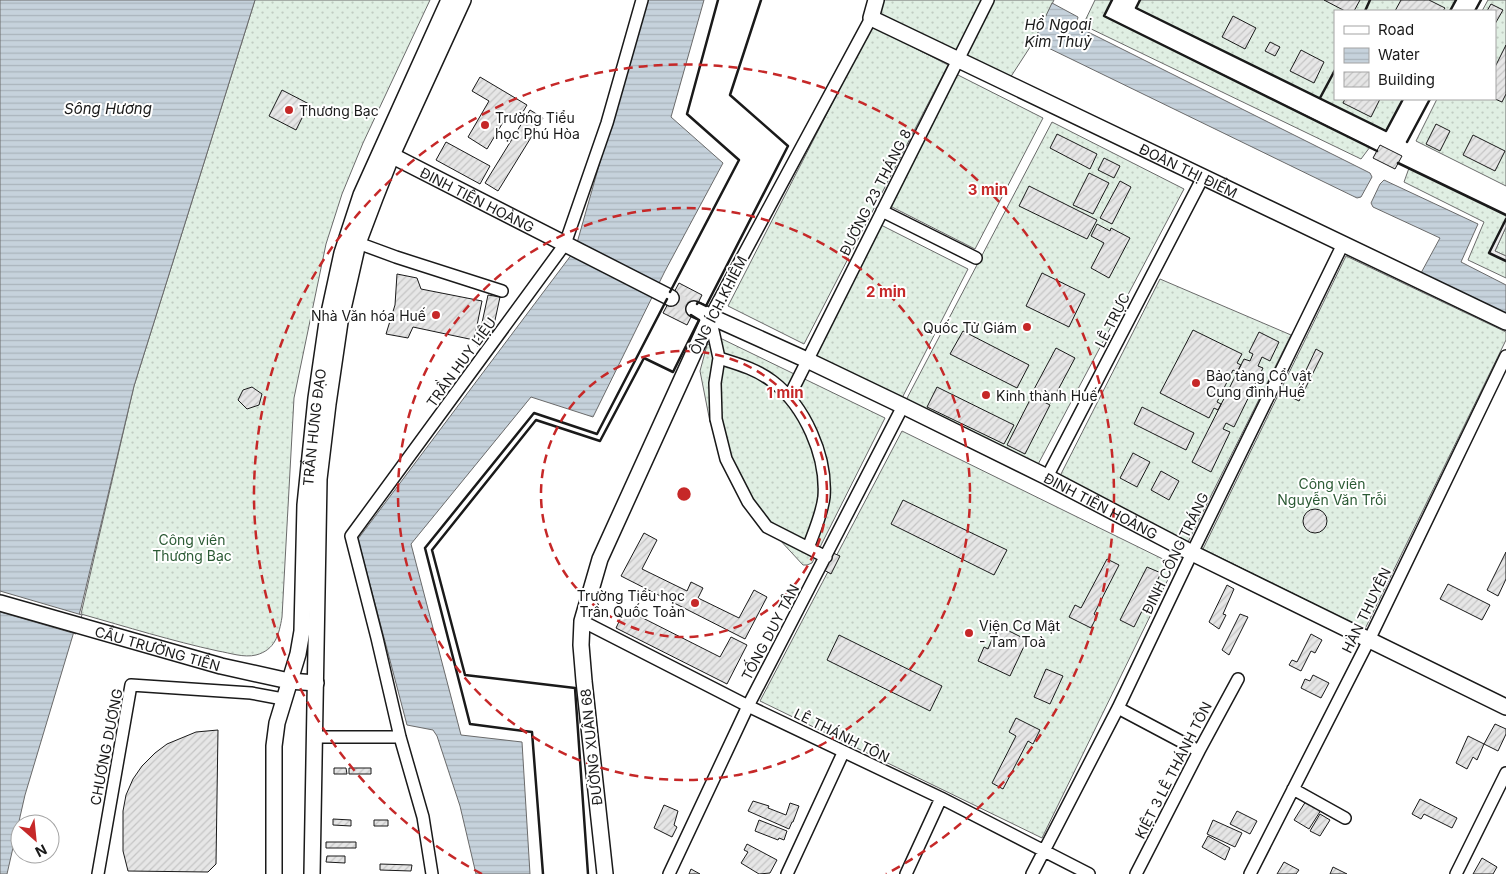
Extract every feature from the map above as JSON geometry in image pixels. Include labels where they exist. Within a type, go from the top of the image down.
[{"type":"main road","name":"TRẦN HƯNG ĐẠO","points":[[312,874],[319,479],[340,322],[358,243],[386,152],[449,0]]},
{"type":"main road","name":"TRẦN HƯNG ĐẠO","points":[[274,874],[274,746],[277,723],[298,654],[302,631],[306,505],[316,398],[327,322],[342,252],[361,195],[386,152],[463,0]]},
{"type":"main road","name":"ÔNG ÍCH KHIÊM","points":[[871,18],[876,0]]},
{"type":"main road","name":"ĐOÀN THỊ ĐIỂM","points":[[871,18],[1506,322]]},
{"type":"main road","name":"ĐINH TIÊN HOÀNG","points":[[386,152],[671,298]]},
{"type":"main road","name":"ĐINH TIÊN HOÀNG","points":[[694,310],[807,360],[903,406],[1047,477],[1192,553],[1506,707]]},
{"type":"main road","name":"ÔNG ÍCH KHIÊM","points":[[582,620],[600,559],[710,317]]},
{"type":"main road","name":"CẦU TRƯỜNG TIỀN","points":[[0,604],[221,666],[289,681],[316,683]]},
{"type":"main road","name":"ĐƯỜNG XUÂN 68","points":[[582,620],[581,644],[584,681],[605,874]]},
{"type":"street","name":"TRẦN HUY LIỆU","points":[[432,874],[423,817],[400,737],[351,536],[570,247],[608,123],[642,0]]},
{"type":"street","name":"ĐƯỜNG 23 THÁNG 8","points":[[789,397],[988,0]]},
{"type":"street","name":"ÔNG ÍCH KHIÊM","points":[[710,317],[871,18]]},
{"type":"street","name":"LÊ TRỰC","points":[[1047,477],[1203,177]]},
{"type":"street","points":[[882,211],[976,258]]},
{"type":"street","points":[[358,243],[396,257],[502,290]]},
{"type":"street","name":"ĐINH CÔNG TRÁNG","points":[[1032,874],[1118,708],[1343,244]]},
{"type":"street","points":[[710,317],[719,358],[715,384],[716,419],[726,459],[748,502],[767,527],[826,557]]},
{"type":"street","name":"HÀN THUYÊN","points":[[1250,874],[1369,640],[1506,356]]},
{"type":"street","points":[[719,358],[757,372],[772,381],[789,397],[808,427],[818,450],[825,480],[821,511],[808,548]]},
{"type":"street","name":"TỐNG DUY TÂN","points":[[668,874],[748,706],[903,406]]},
{"type":"street","name":"LÊ THÁNH TÔN","points":[[582,620],[748,706],[941,798],[1089,874]]},
{"type":"street","name":"KIỆT 3 LÊ THÁNH TÔN","points":[[1136,874],[1238,679]]},
{"type":"street","name":"CHƯƠNG DƯƠNG","points":[[98,874],[131,685],[251,693],[283,699]]},
{"type":"street","points":[[1118,708],[1199,751]]},
{"type":"street","points":[[314,737],[400,737]]},
{"type":"street","points":[[787,874],[843,752]]},
{"type":"street","points":[[1456,874],[1506,773]]},
{"type":"street","points":[[1293,790],[1345,818]]},
{"type":"street","points":[[906,874],[941,798]]},
{"type":"green space","name":"Công viên Thương Bạc","points":[[255,0],[430,0],[363,143],[342,194],[326,244],[294,398],[281,624],[272,646],[262,653],[247,656],[184,643],[81,614],[134,386]]},
{"type":"green space","points":[[881,0],[1054,0],[1034,41],[1010,78],[877,12]]},
{"type":"green space","points":[[1095,0],[1112,0],[1104,16],[1370,147],[1361,159],[1083,25]]},
{"type":"green space","points":[[1140,0],[1456,0],[1451,10],[1334,10],[1334,100],[1402,100],[1386,131],[1136,8]]},
{"type":"green space","points":[[1488,0],[1506,0],[1506,186],[1416,141],[1436,100],[1496,100],[1496,10],[1483,10]]},
{"type":"green space","points":[[872,26],[948,65],[804,344],[728,306]]},
{"type":"green space","points":[[956,74],[1043,118],[975,249],[888,205]]},
{"type":"green space","name":"Quốc Tử Giám","points":[[1052,122],[1184,189],[1035,470],[905,402]]},
{"type":"green space","points":[[1409,168],[1506,215],[1506,219],[1489,253],[1506,261],[1506,278],[1468,260],[1484,222],[1404,182]]},
{"type":"green space","points":[[881,225],[968,269],[901,400],[814,356]]},
{"type":"green space","points":[[1506,227],[1506,256],[1495,251]]},
{"type":"green space","name":"Công viên Nguyễn Văn Trỗi","points":[[1346,256],[1506,332],[1506,340],[1365,629],[1203,549]]},
{"type":"green space","points":[[1160,279],[1291,335],[1188,542],[1060,476]]},
{"type":"green space","points":[[720,338],[885,418],[812,563],[807,565],[803,565],[754,512],[722,438],[710,422],[700,371],[707,345]]},
{"type":"green space","name":"Viện Cơ Mật - Tam Toà","points":[[902,431],[1175,565],[1042,838],[760,701]]},
{"type":"shaded area","points":[[1506,219],[1506,227],[1495,251],[1506,256],[1506,261],[1489,253]]},
{"type":"water","name":"Sông Hương","points":[[0,0],[255,0],[134,386],[81,608],[21,814],[10,814],[10,861],[7,874],[0,874]]},
{"type":"water","points":[[646,0],[704,0],[671,117],[723,163],[665,271],[593,417],[531,397],[411,544],[461,735],[522,742],[530,874],[476,874],[460,806],[437,736],[433,730],[407,725],[358,539],[575,250]]},
{"type":"water","name":"Hồ Ngoại Kim Thuỷ","points":[[1052,3],[1078,17],[1076,26],[1370,173],[1372,177],[1361,197],[1357,198],[1034,41]]},
{"type":"water","points":[[1384,180],[1478,224],[1461,262],[1506,285],[1506,315],[1421,273],[1440,238],[1373,207],[1371,203],[1380,184]]},
{"type":"pier","points":[[0,591],[82,615],[76,634],[0,612]]},
{"type":"building","points":[[1324,0],[1360,0],[1355,10],[1343,10]]},
{"type":"building","points":[[1401,0],[1429,0],[1445,8],[1444,10],[1396,10]]},
{"type":"building","points":[[1491,4],[1503,10],[1496,22],[1496,10],[1488,10]]},
{"type":"building","points":[[1233,16],[1256,28],[1245,49],[1222,37]]},
{"type":"building","points":[[1270,42],[1280,47],[1275,56],[1265,51]]},
{"type":"building","points":[[1506,45],[1506,94],[1502,102],[1496,99],[1496,65]]},
{"type":"building","points":[[1301,50],[1324,62],[1314,83],[1290,71]]},
{"type":"building","points":[[480,77],[527,105],[518,120],[508,114],[487,149],[468,137],[489,101],[472,91]]},
{"type":"building","name":"Thương Bạc","points":[[282,90],[309,104],[296,130],[269,116]]},
{"type":"building","points":[[1344,100],[1380,100],[1371,117],[1343,103]]},
{"type":"building","points":[[530,110],[543,118],[498,191],[485,183]]},
{"type":"building","points":[[1436,124],[1450,131],[1440,151],[1426,144]]},
{"type":"building","points":[[1057,134],[1097,154],[1090,169],[1050,148]]},
{"type":"building","points":[[1473,135],[1505,151],[1495,171],[1463,155]]},
{"type":"building","points":[[446,142],[490,166],[480,184],[436,160]]},
{"type":"building","points":[[1380,145],[1402,156],[1395,169],[1373,158]]},
{"type":"building","points":[[1104,158],[1120,166],[1114,178],[1098,170]]},
{"type":"building","points":[[1089,173],[1109,183],[1093,214],[1073,205]]},
{"type":"building","points":[[1120,181],[1131,187],[1112,224],[1100,218]]},
{"type":"building","points":[[1029,186],[1097,220],[1087,239],[1019,206]]},
{"type":"building","points":[[1097,224],[1110,231],[1111,228],[1130,238],[1109,278],[1091,268],[1104,243],[1091,236]]},
{"type":"building","points":[[1042,273],[1085,294],[1069,327],[1026,306]]},
{"type":"building","name":"Nhà Văn hóa Huế","points":[[397,274],[417,278],[421,289],[482,301],[474,340],[413,327],[408,338],[386,334],[395,305]]},
{"type":"building","points":[[679,283],[702,295],[687,325],[663,313]]},
{"type":"building","points":[[488,295],[500,297],[489,348],[477,346]]},
{"type":"building","name":"Bảo tàng Cổ vật Cung đình Huế","points":[[1193,330],[1242,354],[1237,363],[1241,365],[1237,372],[1233,370],[1217,402],[1221,404],[1218,410],[1214,408],[1209,418],[1160,393]]},
{"type":"building","points":[[963,331],[1029,365],[1017,388],[950,354]]},
{"type":"building","points":[[1259,332],[1279,342],[1270,361],[1262,357],[1258,366],[1263,368],[1234,427],[1226,423],[1223,429],[1230,432],[1211,472],[1192,462],[1244,359],[1250,361],[1253,354],[1249,352]]},
{"type":"building","points":[[1056,348],[1075,358],[1051,403],[1032,393]]},
{"type":"building","points":[[1316,349],[1323,353],[1299,401],[1293,398]]},
{"type":"building","points":[[252,387],[262,394],[259,405],[247,409],[238,400],[243,390]]},
{"type":"building","points":[[937,387],[1014,425],[1004,444],[927,407]]},
{"type":"building","points":[[1032,396],[1050,405],[1025,454],[1007,445]]},
{"type":"building","points":[[1142,407],[1194,433],[1186,450],[1134,424]]},
{"type":"building","points":[[1133,453],[1150,462],[1137,487],[1120,478]]},
{"type":"building","points":[[1161,471],[1179,481],[1169,500],[1151,490]]},
{"type":"building","points":[[903,500],[1007,550],[994,575],[891,524]]},
{"type":"building","points":[[1315,509],[1324,512],[1327,521],[1324,530],[1315,533],[1306,530],[1303,521],[1306,512]]},
{"type":"building","points":[[644,533],[657,540],[642,569],[687,591],[691,582],[703,588],[698,598],[739,618],[754,590],[767,597],[745,639],[621,576]]},
{"type":"building","points":[[1506,552],[1506,579],[1498,596],[1487,590]]},
{"type":"building","points":[[833,553],[840,556],[831,574],[824,570]]},
{"type":"building","points":[[1107,559],[1119,565],[1094,614],[1097,616],[1091,628],[1069,617],[1075,605],[1081,608]]},
{"type":"building","points":[[1147,567],[1161,573],[1134,627],[1120,620]]},
{"type":"building","points":[[1448,584],[1490,605],[1482,620],[1440,599]]},
{"type":"building","points":[[1227,585],[1234,589],[1223,614],[1226,615],[1219,629],[1209,622]]},
{"type":"building","points":[[625,609],[720,657],[731,637],[747,645],[727,684],[616,628]]},
{"type":"building","points":[[1240,614],[1248,617],[1229,655],[1222,650]]},
{"type":"building","points":[[995,624],[1027,640],[1010,676],[978,661],[984,647],[988,649],[993,637],[989,635]]},
{"type":"building","points":[[1311,634],[1322,640],[1315,653],[1311,651],[1301,671],[1289,665],[1292,660],[1297,662]]},
{"type":"building","points":[[839,635],[942,686],[930,711],[827,660]]},
{"type":"building","points":[[1046,669],[1063,676],[1050,704],[1034,697]]},
{"type":"building","points":[[1313,675],[1329,683],[1321,698],[1301,688],[1305,679],[1310,681]]},
{"type":"building","points":[[1016,718],[1040,730],[1033,744],[1028,741],[1003,789],[992,783],[1016,736],[1009,732]]},
{"type":"building","points":[[1495,724],[1506,729],[1506,734],[1498,751],[1484,744]]},
{"type":"building","points":[[218,730],[216,864],[208,872],[128,871],[123,851],[123,811],[126,795],[133,779],[142,766],[167,744],[196,732]]},
{"type":"building","points":[[1468,736],[1484,744],[1477,760],[1473,757],[1467,769],[1456,763]]},
{"type":"building","points":[[334,768],[346,768],[347,774],[334,774]]},
{"type":"building","points":[[349,768],[371,768],[371,774],[349,774]]},
{"type":"building","points":[[1420,799],[1457,818],[1452,828],[1424,814],[1421,819],[1412,814]]},
{"type":"building","points":[[753,801],[769,806],[768,808],[786,815],[790,803],[799,806],[789,829],[748,811]]},
{"type":"building","points":[[1306,801],[1321,810],[1309,829],[1294,820]]},
{"type":"building","points":[[664,805],[678,811],[674,825],[677,827],[672,837],[654,828]]},
{"type":"building","points":[[1237,811],[1257,821],[1250,834],[1230,824]]},
{"type":"building","points":[[1320,814],[1330,820],[1320,836],[1310,831]]},
{"type":"building","points":[[333,819],[351,820],[351,826],[333,825]]},
{"type":"building","points":[[374,820],[388,820],[388,826],[374,826]]},
{"type":"building","points":[[759,820],[787,831],[784,840],[779,838],[778,840],[755,831]]},
{"type":"building","points":[[1213,820],[1242,833],[1235,847],[1207,834]]},
{"type":"building","points":[[1208,836],[1230,848],[1225,860],[1202,847]]},
{"type":"building","points":[[326,842],[356,842],[356,848],[326,848]]},
{"type":"building","points":[[747,844],[777,860],[770,873],[759,874],[741,863],[748,852],[744,850]]},
{"type":"building","points":[[327,856],[345,856],[345,863],[326,862]]},
{"type":"building","points":[[1482,858],[1497,867],[1493,874],[1473,874]]},
{"type":"building","points":[[1284,862],[1299,870],[1296,874],[1277,874]]},
{"type":"building","points":[[380,864],[412,865],[411,871],[380,870]]},
{"type":"building","points":[[1333,867],[1347,874],[1330,874]]},
{"type":"building","points":[[691,869],[700,874],[689,874]]},
{"type":"tunnel","points":[[671,298],[694,309]]},
{"type":"wall","points":[[670,292],[739,160],[687,114],[718,0]]},
{"type":"wall","points":[[697,304],[698,302],[706,306],[788,146],[730,95],[761,0]]},
{"type":"wall","points":[[1112,0],[1104,16],[1377,151]]},
{"type":"wall","points":[[1140,0],[1136,8],[1386,131],[1402,100]]},
{"type":"wall","points":[[1365,10],[1370,0]]},
{"type":"wall","points":[[1451,10],[1456,0]]},
{"type":"wall","points":[[1476,10],[1481,0]]},
{"type":"wall","points":[[1320,98],[1334,72]]},
{"type":"wall","points":[[1407,142],[1429,100]]},
{"type":"wall","points":[[1398,163],[1506,215]]},
{"type":"wall","points":[[1506,219],[1489,253],[1506,261]]},
{"type":"wall","points":[[543,874],[532,732],[470,724],[425,548],[534,413],[597,434],[667,299]]},
{"type":"wall","points":[[588,874],[575,688],[465,675],[432,550],[536,420],[600,441],[644,358],[673,372],[699,320],[691,315]]},
{"type":"place","name":"Thương Bạc","points":[[289,110]]},
{"type":"place","name":"Trường Tiểu học Phú Hòa","points":[[485,125]]},
{"type":"place","name":"Nhà Văn hóa Huế","points":[[436,315]]},
{"type":"place","name":"Quốc Tử Giám","points":[[1027,327]]},
{"type":"place","name":"Bảo tàng Cổ vật Cung đình Huế","points":[[1196,383]]},
{"type":"place","name":"Kinh thành Huế","points":[[986,395]]},
{"type":"place","name":"Trường Tiểu học Trần Quốc Toản","points":[[695,603]]},
{"type":"place","name":"Viện Cơ Mật - Tam Toà","points":[[969,633]]}]
